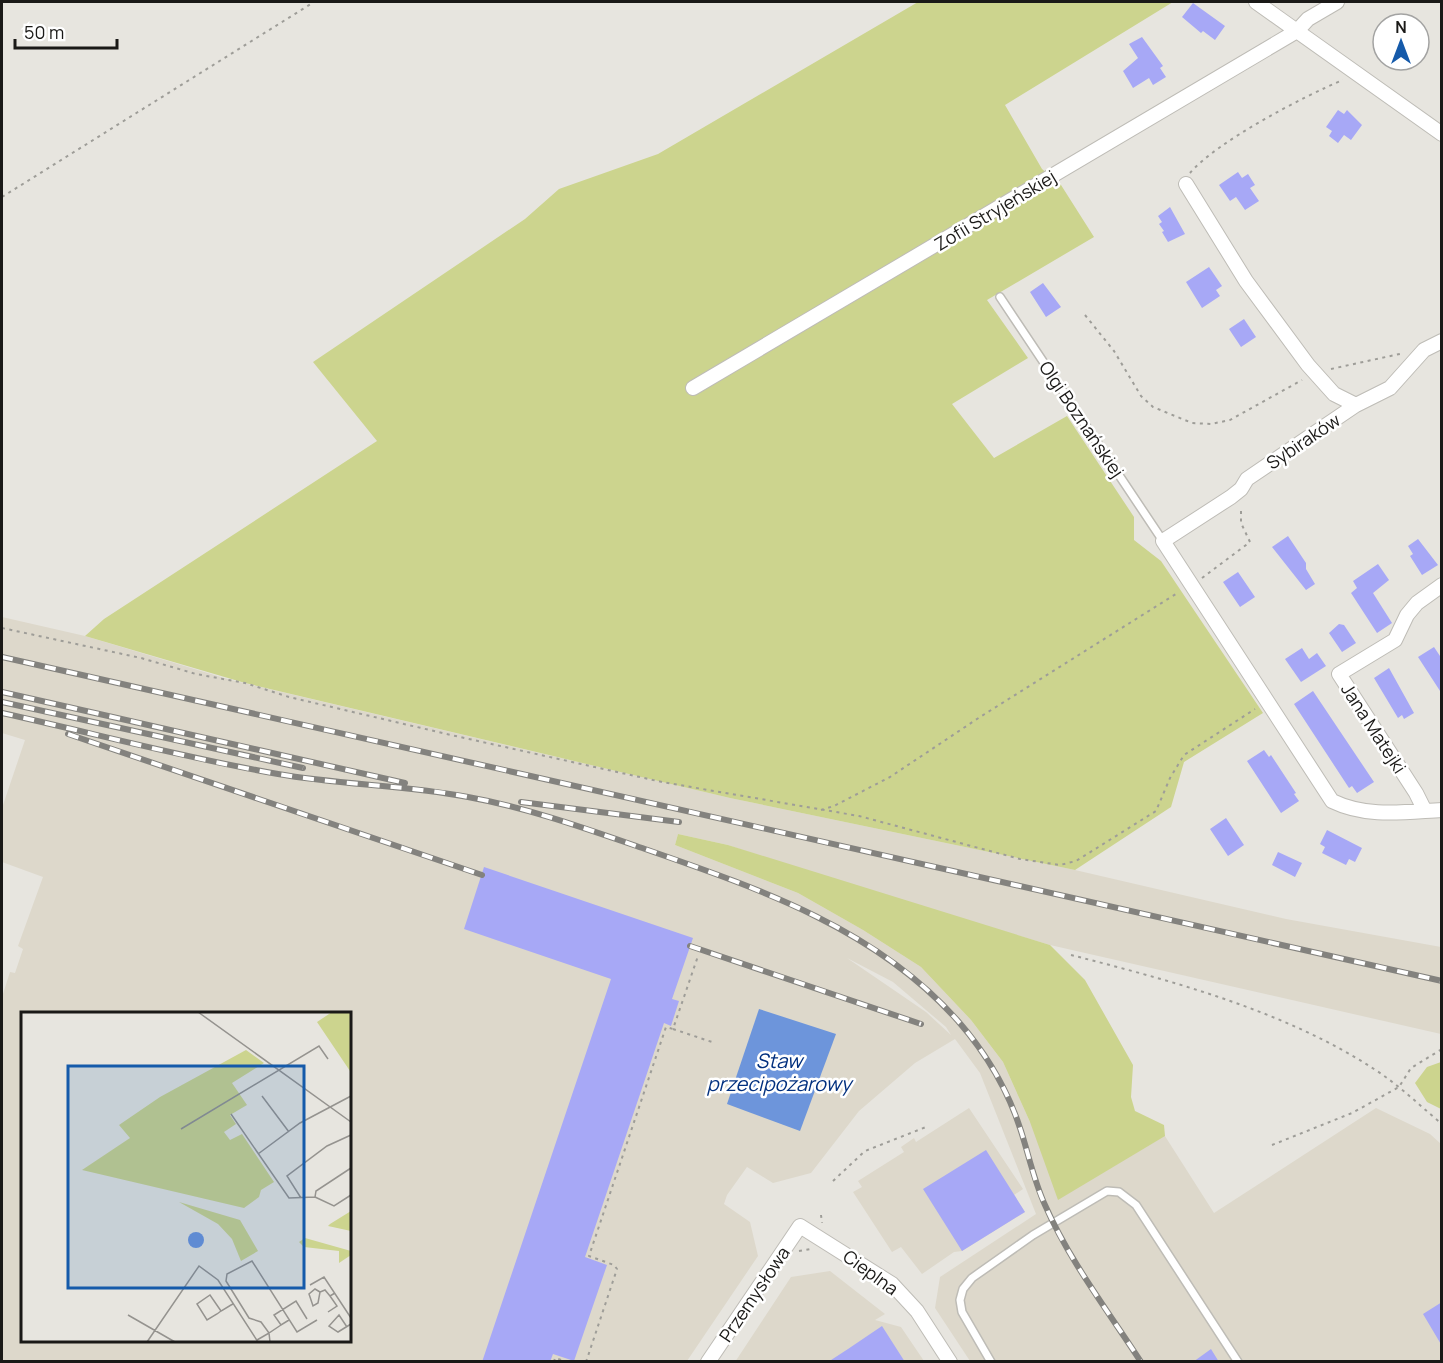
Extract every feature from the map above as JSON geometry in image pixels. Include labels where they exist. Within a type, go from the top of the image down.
[{"type":"street","points":[[1256,2],[1442,134]]},
{"type":"street","name":"Zofii Stryjeńskiej","points":[[693,388],[1297,31],[1308,19],[1336,2]]},
{"type":"street","points":[[1186,184],[1246,281],[1315,372],[1334,394],[1356,405]]},
{"type":"street","name":"Sybiraków","points":[[1163,541],[1241,489],[1247,479],[1356,405],[1390,388],[1424,350],[1442,341]]},
{"type":"street","points":[[1163,541],[1332,801],[1351,810],[1369,813],[1442,810]]},
{"type":"street","name":"Jana Matejki","points":[[1425,811],[1416,793],[1339,674],[1395,640],[1407,615],[1417,603],[1442,585]]},
{"type":"street","name":"Przemysłowa","points":[[708,1362],[800,1226]]},
{"type":"street","name":"Cieplna","points":[[800,1226],[892,1284],[917,1311],[950,1362]]},
{"type":"lane","name":"Olgi Boznańskiej","points":[[1000,297],[1163,541]]},
{"type":"lane","points":[[991,1362],[962,1312],[960,1300],[963,1289],[972,1278],[1033,1235],[1107,1191],[1119,1192],[1136,1204],[1238,1362]]},
{"type":"path","points":[[2,197],[314,2]]},
{"type":"path","points":[[1186,184],[1189,174],[1201,160],[1320,90],[1357,74]]},
{"type":"path","points":[[1085,315],[1114,351],[1141,396],[1153,407],[1192,423],[1211,424],[1245,414],[1315,372]]},
{"type":"path","points":[[1330,369],[1375,358],[1424,350]]},
{"type":"path","points":[[818,810],[834,806],[890,777],[1151,608],[1191,586],[1250,542],[1241,523],[1241,489]]},
{"type":"path","points":[[2,628],[141,658],[196,674],[245,683],[289,697],[452,735],[662,782],[858,816],[1020,859],[1060,865],[1076,861],[1156,811],[1170,778],[1184,756],[1268,700]]},
{"type":"path","points":[[1071,955],[1175,982],[1305,1032],[1373,1068],[1400,1087],[1442,1124]]},
{"type":"path","points":[[673,1029],[698,956]]},
{"type":"path","points":[[586,1362],[617,1269],[614,1265],[589,1256],[666,1027],[712,1042]]},
{"type":"path","points":[[1272,1145],[1352,1113],[1400,1087],[1412,1068],[1442,1049]]},
{"type":"path","points":[[833,1181],[865,1151],[926,1127]]},
{"type":"path","points":[[554,1362],[555,1358],[567,1362]]},
{"type":"shaded area","points":[[2,617],[85,636],[231,680],[730,798],[1075,870],[1286,919],[1441,947],[1441,1034],[1050,945],[809,873],[728,845],[678,834],[675,845],[798,893],[863,930],[921,967],[971,1020],[1003,1062],[1030,1122],[1163,1133],[1214,1213],[1376,1108],[1430,1134],[1441,1144],[1441,1361],[970,1361],[935,1308],[940,1277],[1036,1214],[980,1073],[955,1039],[915,1063],[859,1111],[811,1173],[773,1183],[747,1167],[727,1195],[724,1204],[750,1222],[758,1256],[687,1361],[2,1361],[2,997],[10,972],[15,973],[23,949],[18,946],[43,877],[2,862],[2,808],[25,740],[2,733]],"holes":[[[847,958],[893,982],[946,1027],[951,1035],[926,1012]]]},
{"type":"shaded area","points":[[969,1108],[1023,1189],[1014,1195],[1025,1212],[962,1251],[954,1252],[922,1274],[901,1247],[892,1252],[853,1192],[862,1187],[858,1181],[904,1152],[901,1147],[914,1138],[916,1142]]},
{"type":"shaded area","points":[[830,1271],[885,1314],[875,1320],[901,1327],[924,1361],[735,1362],[791,1277]]},
{"type":"green space","points":[[918,2],[1173,2],[1005,105],[1042,169],[1061,185],[1094,237],[987,300],[1028,358],[952,404],[994,458],[1067,416],[1134,517],[1134,540],[1161,561],[1263,713],[1184,762],[1171,807],[1075,870],[730,798],[245,683],[85,636],[104,619],[377,441],[313,362],[525,219],[559,189],[658,154]]},
{"type":"green space","points":[[678,834],[728,845],[1050,945],[1085,980],[1133,1065],[1131,1097],[1135,1111],[1164,1125],[1165,1136],[1058,1200],[1030,1122],[1003,1062],[971,1020],[921,967],[863,930],[798,893],[675,845]]},
{"type":"green space","points":[[1442,1062],[1441,1109],[1427,1102],[1415,1083],[1427,1067]]},
{"type":"water","name":"Staw przecipożarowy","points":[[759,1009],[836,1034],[800,1131],[727,1104]]},
{"type":"building","points":[[1193,3],[1225,26],[1215,40],[1203,31],[1201,33],[1182,17]]},
{"type":"building","points":[[1142,37],[1163,66],[1160,68],[1166,77],[1153,85],[1149,78],[1133,88],[1123,71],[1138,58],[1129,44]]},
{"type":"building","points":[[1338,110],[1344,114],[1347,110],[1362,125],[1351,140],[1344,135],[1338,143],[1329,136],[1332,131],[1326,127]]},
{"type":"building","points":[[1238,172],[1242,178],[1248,174],[1255,185],[1250,188],[1259,201],[1245,210],[1236,197],[1230,201],[1219,185]]},
{"type":"building","points":[[1170,207],[1185,234],[1168,242],[1162,232],[1164,231],[1159,224],[1162,222],[1158,216]]},
{"type":"building","points":[[1209,267],[1222,286],[1216,290],[1220,296],[1202,308],[1186,282]]},
{"type":"building","points":[[1043,283],[1061,307],[1046,317],[1030,292]]},
{"type":"building","points":[[1244,319],[1256,337],[1241,347],[1229,329]]},
{"type":"building","points":[[1288,536],[1306,563],[1306,569],[1315,584],[1306,590],[1272,547]]},
{"type":"building","points":[[1418,539],[1438,565],[1422,575],[1410,556],[1413,554],[1408,546]]},
{"type":"building","points":[[1378,564],[1389,580],[1373,593],[1392,623],[1377,633],[1351,593],[1357,588],[1353,581]]},
{"type":"building","points":[[1238,572],[1255,597],[1240,607],[1223,582]]},
{"type":"building","points":[[1339,624],[1344,625],[1356,643],[1342,652],[1329,633]]},
{"type":"building","points":[[1434,647],[1442,659],[1442,694],[1418,657]]},
{"type":"building","points":[[1302,648],[1309,659],[1317,653],[1326,666],[1301,682],[1285,659]]},
{"type":"building","points":[[1389,668],[1414,713],[1404,719],[1402,715],[1398,718],[1374,678]]},
{"type":"building","points":[[1313,691],[1374,782],[1357,793],[1352,786],[1349,788],[1294,704]]},
{"type":"building","points":[[1264,750],[1269,757],[1271,755],[1299,801],[1281,813],[1247,761]]},
{"type":"building","points":[[1226,818],[1244,845],[1228,856],[1210,829]]},
{"type":"building","points":[[1327,830],[1362,848],[1355,862],[1349,859],[1346,865],[1322,853],[1325,847],[1320,844]]},
{"type":"building","points":[[1278,852],[1302,863],[1295,877],[1272,865]]},
{"type":"building","points":[[484,867],[693,938],[672,999],[679,1001],[671,1026],[664,1023],[585,1257],[607,1265],[574,1361],[553,1354],[550,1362],[482,1362],[611,979],[464,929]]},
{"type":"building","points":[[986,1150],[1025,1212],[962,1251],[923,1189]]},
{"type":"building","points":[[1442,1302],[1442,1346],[1423,1314]]},
{"type":"building","points":[[882,1326],[905,1362],[828,1362],[848,1349]]},
{"type":"building","points":[[1211,1349],[1219,1362],[1193,1362]]},
{"type":"railway","points":[[2,657],[1442,981]]},
{"type":"railway","points":[[2,692],[405,783]]},
{"type":"railway","points":[[2,702],[303,768]]},
{"type":"railway","points":[[2,713],[243,768],[302,778],[445,793],[536,813],[730,879],[813,915],[852,936],[890,960],[926,989],[958,1021],[987,1059],[1016,1116],[1038,1187],[1065,1246],[1141,1362]]},
{"type":"railway","points":[[68,734],[482,875]]},
{"type":"railway","points":[[521,802],[679,822]]},
{"type":"railway","points":[[690,946],[921,1024]]}]
